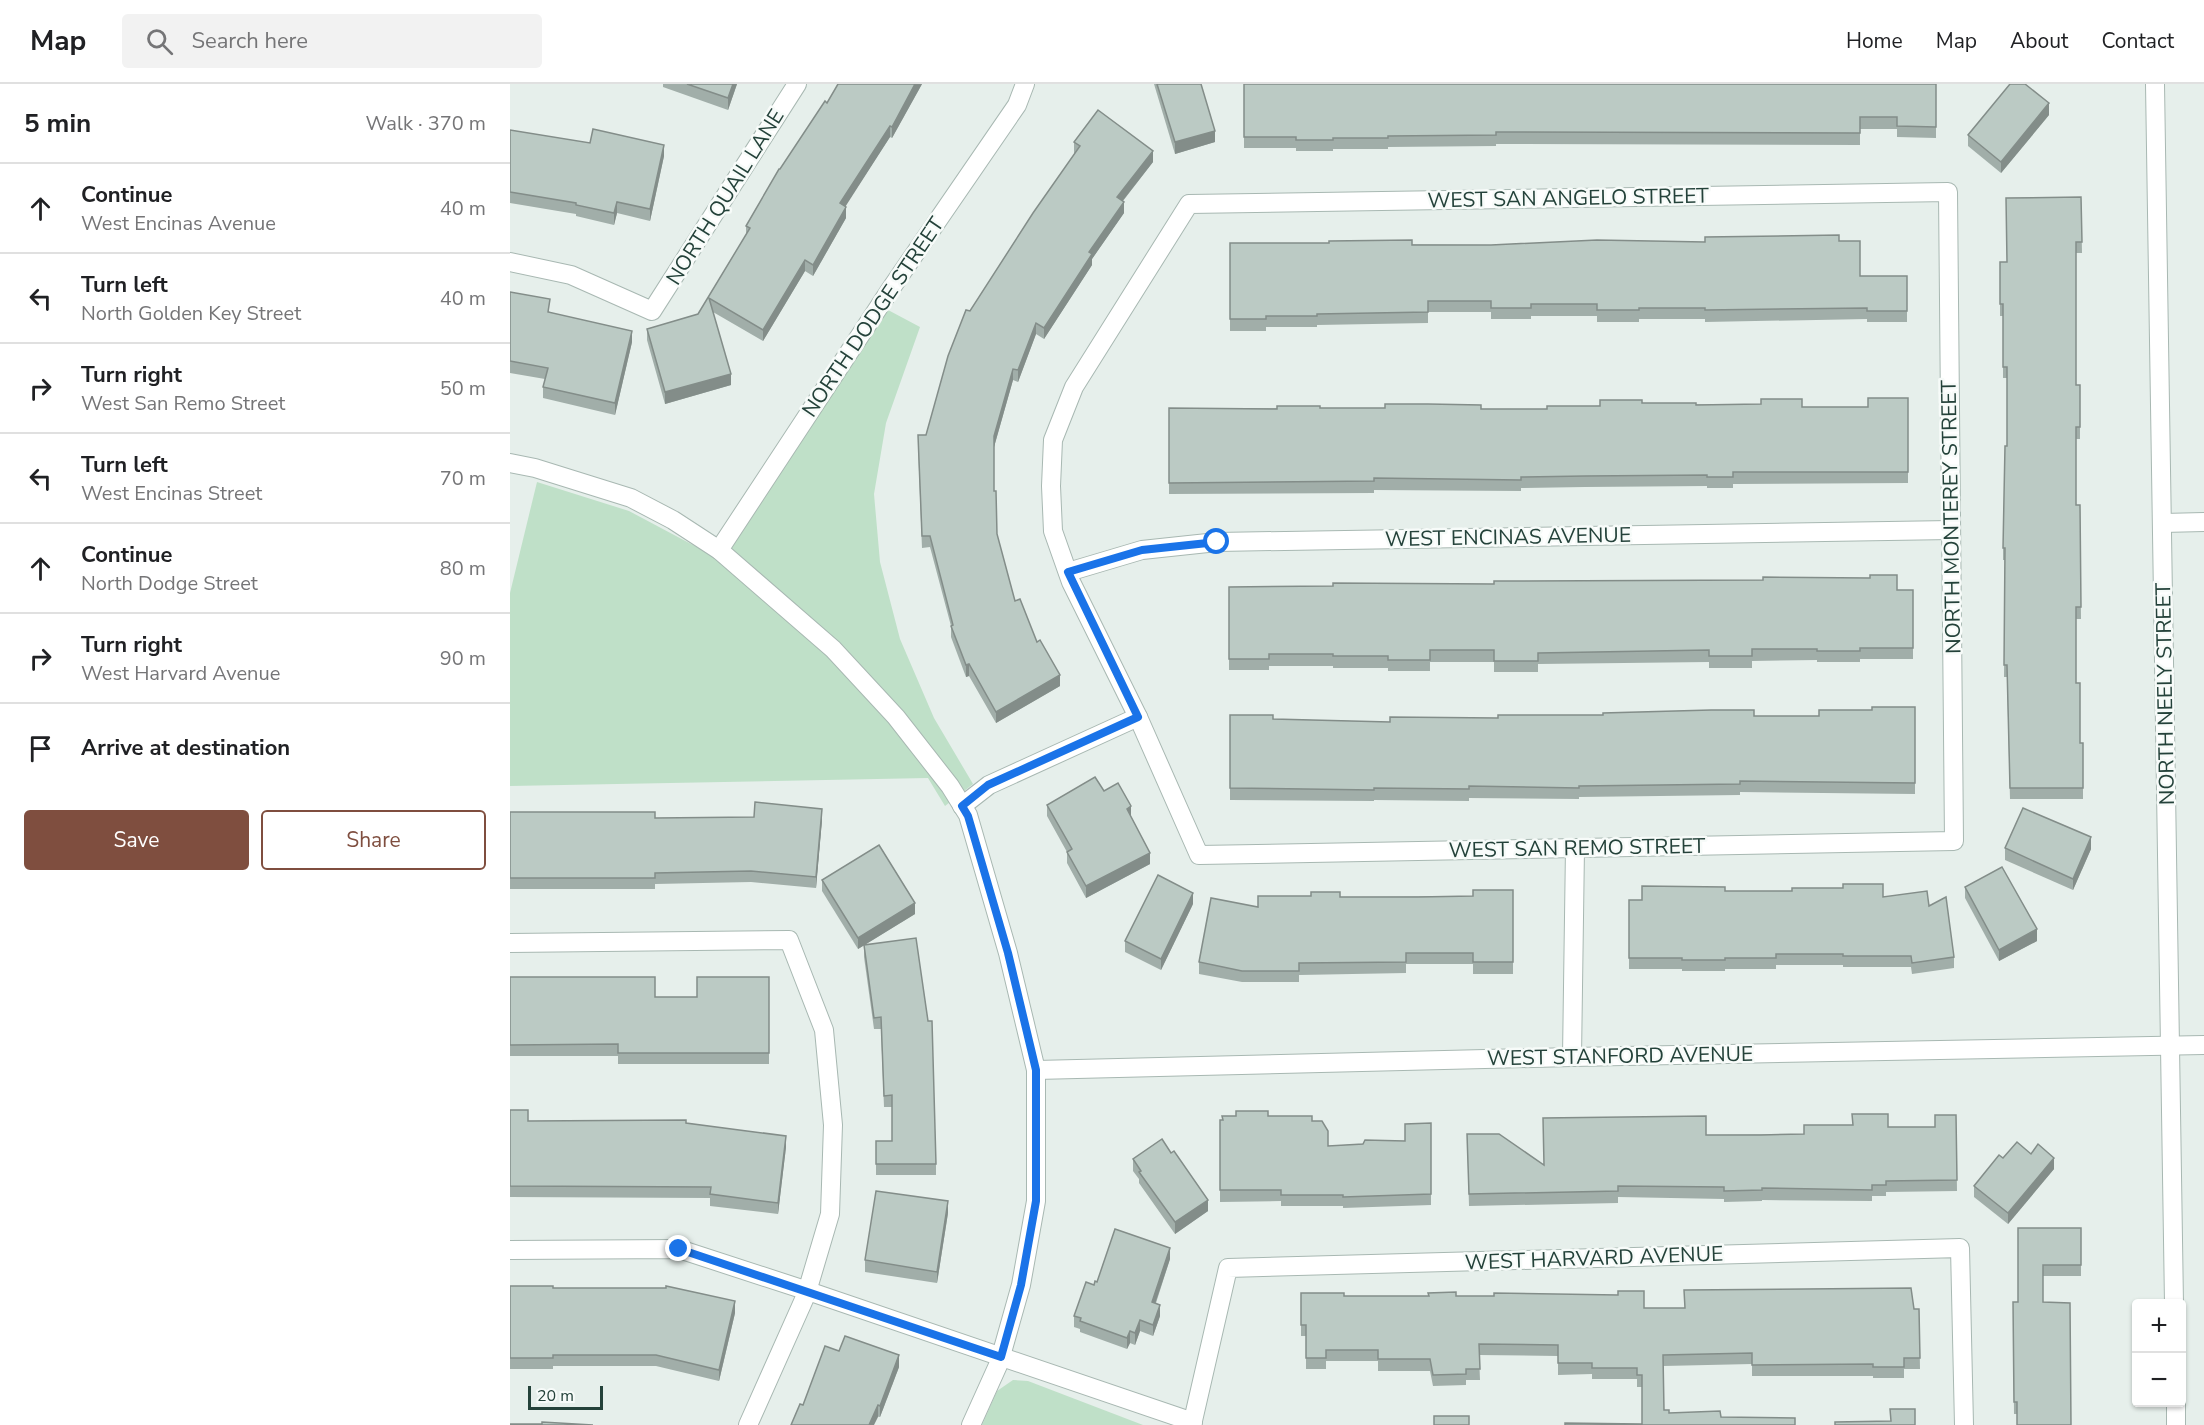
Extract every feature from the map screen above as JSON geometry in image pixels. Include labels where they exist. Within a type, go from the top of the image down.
[{"type":"street","name":"NORTH QUAIL LANE","points":[[510,262],[571,275],[652,311],[797,84]]},
{"type":"street","name":"NORTH DODGE STREET","points":[[719,550],[892,287],[1017,105],[1025,84]]},
{"type":"street","name":"NORTH NEELY STREET","points":[[2155,84],[2174,1299]]},
{"type":"street","name":"WEST SAN ANGELO STREET","points":[[1068,572],[1053,531],[1051,486],[1053,440],[1074,387],[1189,204],[1947,192]]},
{"type":"street","name":"NORTH MONTEREY STREET","points":[[1947,192],[1954,841]]},
{"type":"street","points":[[510,463],[535,468],[631,498],[673,520],[719,550],[833,649],[896,717],[950,786],[968,816],[1008,953],[1036,1070],[1036,1201],[1021,1285],[1001,1357],[970,1425]]},
{"type":"street","points":[[2163,523],[2204,522]]},
{"type":"street","name":"WEST ENCINAS AVENUE","points":[[1068,572],[1142,550],[1217,542],[1951,530]]},
{"type":"street","points":[[962,806],[988,785],[1138,717],[1068,572]]},
{"type":"street","name":"WEST SAN REMO STREET","points":[[1138,717],[1199,855],[1954,841]]},
{"type":"street","points":[[1572,1057],[1575,848]]},
{"type":"street","points":[[510,943],[789,940],[824,1030],[833,1125],[830,1214],[808,1291],[748,1425]]},
{"type":"street","name":"WEST STANFORD AVENUE","points":[[1036,1070],[2204,1045]]},
{"type":"street","name":"WEST HARVARD AVENUE","points":[[1192,1424],[1228,1268],[1960,1248],[1964,1425]]},
{"type":"street","points":[[510,1250],[679,1249],[808,1291],[1192,1424]]},
{"type":"street","points":[[2176,1407],[2176,1425]]},
{"type":"green space","points":[[873,302],[920,327],[886,423],[874,494],[880,562],[900,639],[934,718],[973,784],[945,806],[928,778],[510,786],[510,593],[537,482],[629,511],[708,553]]},
{"type":"green space","points":[[1013,1380],[1028,1381],[1143,1425],[982,1425],[997,1391]]},
{"type":"building","points":[[687,84],[733,84],[728,98]]},
{"type":"building","points":[[838,84],[915,84],[892,127],[890,126],[840,203],[846,207],[813,265],[805,260],[763,330],[709,298],[731,374],[665,392],[647,329],[698,314],[750,228],[746,226],[779,169]]},
{"type":"building","points":[[1157,84],[1201,84],[1215,131],[1175,142]]},
{"type":"building","points":[[1244,84],[1936,84],[1936,127],[1897,126],[1897,117],[1860,117],[1860,133],[1496,132],[1496,135],[1388,136],[1388,138],[1333,138],[1333,140],[1244,137]]},
{"type":"building","points":[[2010,84],[2025,84],[2049,103],[2001,162],[1968,135]]},
{"type":"building","points":[[1098,110],[1153,151],[1117,197],[1124,202],[1089,252],[1092,254],[1044,328],[1036,323],[1018,370],[1013,369],[994,436],[997,534],[1015,601],[1020,599],[1037,642],[1040,640],[1060,675],[996,712],[969,664],[966,665],[951,626],[953,625],[930,536],[922,536],[918,435],[926,435],[948,356],[966,310],[970,311],[1033,213],[1080,146],[1074,142]]},
{"type":"building","points":[[593,129],[664,145],[650,209],[617,202],[614,213],[576,205],[576,203],[510,192],[510,130],[590,143]]},
{"type":"building","points":[[2081,197],[2082,242],[2076,242],[2076,385],[2080,385],[2080,427],[2076,427],[2076,505],[2080,505],[2081,607],[2076,607],[2076,683],[2080,683],[2083,788],[2010,788],[2007,665],[2004,665],[2005,548],[2003,548],[2007,367],[2003,367],[2003,304],[2000,304],[2000,262],[2007,262],[2006,198]]},
{"type":"building","points":[[1839,235],[1839,241],[1860,241],[1860,276],[1907,276],[1907,311],[1867,311],[1867,308],[1597,310],[1597,304],[1531,304],[1531,308],[1491,308],[1491,301],[1428,301],[1428,312],[1317,314],[1317,316],[1266,316],[1266,319],[1230,319],[1230,243],[1412,240],[1412,245],[1491,245],[1597,240],[1705,242],[1705,237]]},
{"type":"building","points":[[510,292],[550,299],[548,312],[632,331],[615,403],[543,387],[548,368],[510,361]]},
{"type":"building","points":[[1868,398],[1908,398],[1908,472],[1733,472],[1733,477],[1707,477],[1707,475],[1585,476],[1521,477],[1521,480],[1374,478],[1374,481],[1169,483],[1169,408],[1277,409],[1277,406],[1320,406],[1320,408],[1385,408],[1385,404],[1428,404],[1481,405],[1481,409],[1547,409],[1547,406],[1600,406],[1600,400],[1642,400],[1642,403],[1696,403],[1696,405],[1761,404],[1761,399],[1802,399],[1802,407],[1868,407]]},
{"type":"building","points":[[1870,575],[1897,575],[1897,590],[1913,590],[1913,648],[1860,648],[1860,651],[1752,649],[1752,656],[1709,656],[1709,650],[1538,653],[1538,661],[1494,661],[1494,650],[1430,650],[1430,660],[1388,660],[1388,656],[1333,656],[1333,654],[1269,654],[1269,659],[1229,659],[1229,587],[1333,586],[1333,583],[1494,584],[1494,581],[1763,580],[1763,577],[1870,578]]},
{"type":"building","points":[[1872,707],[1915,707],[1915,783],[1740,781],[1740,784],[1579,786],[1579,788],[1469,786],[1469,789],[1374,788],[1374,790],[1230,788],[1230,715],[1273,715],[1273,719],[1390,722],[1390,717],[1498,718],[1498,715],[1603,715],[1603,713],[1711,710],[1754,710],[1754,716],[1819,716],[1819,710],[1872,710]]},
{"type":"building","points":[[1095,777],[1104,791],[1118,783],[1131,806],[1127,809],[1150,853],[1086,886],[1067,852],[1072,849],[1047,805]]},
{"type":"building","points":[[755,802],[822,809],[816,877],[751,871],[655,873],[655,878],[510,878],[510,812],[655,812],[655,818],[754,817]]},
{"type":"building","points":[[2023,808],[2091,837],[2073,879],[2005,848]]},
{"type":"building","points":[[879,845],[915,903],[858,938],[822,880]]},
{"type":"building","points":[[2002,867],[2037,929],[1999,950],[1965,887]]},
{"type":"building","points":[[1158,875],[1193,893],[1161,959],[1125,941]]},
{"type":"building","points":[[1843,884],[1883,884],[1883,897],[1927,891],[1929,906],[1946,897],[1954,957],[1912,963],[1911,956],[1843,956],[1843,954],[1776,954],[1776,958],[1725,958],[1725,960],[1629,958],[1629,900],[1642,900],[1642,886],[1725,887],[1725,891],[1792,891],[1792,888],[1843,888]]},
{"type":"building","points":[[1473,890],[1513,890],[1513,962],[1473,962],[1473,953],[1406,953],[1406,962],[1299,963],[1299,971],[1242,971],[1199,962],[1211,898],[1258,907],[1258,896],[1311,896],[1311,892],[1340,892],[1340,897],[1473,896]]},
{"type":"building","points":[[916,938],[928,1021],[932,1021],[936,1164],[876,1164],[876,1141],[892,1141],[892,1095],[884,1096],[881,1017],[874,1018],[864,945]]},
{"type":"building","points":[[510,977],[655,977],[655,997],[697,997],[697,977],[769,977],[769,1053],[618,1053],[618,1044],[510,1045]]},
{"type":"building","points":[[510,1110],[528,1110],[528,1121],[686,1120],[686,1123],[786,1136],[778,1203],[710,1194],[711,1187],[510,1186]]},
{"type":"building","points":[[1236,1111],[1268,1111],[1268,1116],[1312,1116],[1312,1121],[1322,1121],[1328,1131],[1328,1146],[1363,1144],[1365,1140],[1405,1141],[1405,1124],[1431,1123],[1431,1194],[1343,1197],[1343,1195],[1281,1195],[1281,1190],[1220,1190],[1220,1120],[1223,1120],[1222,1116],[1236,1116]]},
{"type":"building","points":[[1852,1114],[1888,1114],[1888,1127],[1935,1127],[1935,1115],[1956,1115],[1957,1180],[1886,1181],[1886,1185],[1872,1185],[1872,1190],[1762,1188],[1762,1190],[1724,1191],[1724,1187],[1618,1186],[1618,1191],[1469,1194],[1467,1134],[1499,1134],[1544,1165],[1543,1118],[1706,1116],[1706,1135],[1761,1135],[1804,1134],[1804,1125],[1853,1125]]},
{"type":"building","points":[[1162,1139],[1171,1153],[1174,1151],[1208,1200],[1175,1222],[1139,1172],[1141,1171],[1133,1159]]},
{"type":"building","points":[[2017,1142],[2031,1154],[2038,1144],[2054,1158],[2008,1213],[1974,1186],[1999,1155],[2003,1158]]},
{"type":"building","points":[[876,1191],[948,1201],[937,1272],[865,1260]]},
{"type":"building","points":[[2018,1228],[2081,1228],[2081,1265],[2043,1265],[2043,1302],[2070,1303],[2071,1425],[2017,1425],[2017,1402],[2014,1402],[2013,1302],[2018,1302]]},
{"type":"building","points":[[1115,1229],[1170,1248],[1152,1302],[1160,1305],[1153,1325],[1140,1320],[1135,1333],[1130,1331],[1127,1338],[1080,1321],[1081,1318],[1074,1316],[1086,1282],[1094,1285],[1095,1281],[1097,1282]]},
{"type":"building","points":[[510,1286],[666,1288],[666,1286],[735,1301],[719,1370],[656,1355],[553,1355],[553,1358],[510,1358]]},
{"type":"building","points":[[1911,1288],[1914,1309],[1919,1309],[1920,1358],[1904,1358],[1904,1367],[1873,1367],[1873,1364],[1752,1365],[1752,1353],[1663,1355],[1664,1410],[1669,1410],[1669,1413],[1720,1411],[1721,1417],[1795,1418],[1795,1425],[1565,1425],[1565,1423],[1642,1424],[1642,1375],[1637,1375],[1637,1368],[1592,1368],[1592,1363],[1558,1363],[1558,1345],[1479,1344],[1480,1369],[1466,1369],[1466,1374],[1433,1375],[1430,1359],[1378,1359],[1378,1350],[1326,1350],[1326,1358],[1306,1358],[1306,1325],[1301,1325],[1301,1293],[1344,1293],[1344,1296],[1429,1296],[1428,1293],[1456,1292],[1456,1296],[1494,1296],[1494,1293],[1618,1295],[1618,1291],[1644,1291],[1644,1308],[1685,1308],[1684,1290]]},
{"type":"building","points":[[845,1336],[899,1355],[880,1406],[878,1405],[869,1425],[791,1425],[800,1404],[803,1405],[825,1346],[839,1351]]},
{"type":"building","points":[[1890,1409],[1915,1409],[1915,1425],[1835,1425],[1835,1422],[1891,1421]]},
{"type":"building","points":[[1434,1416],[1469,1416],[1469,1425],[1434,1425]]},
{"type":"building","points":[[542,1422],[593,1425],[510,1425],[542,1424]]},
{"type":"route","points":[[679,1249],[1001,1357],[1021,1285],[1036,1201],[1036,1070],[1008,953],[968,816],[962,806],[988,785],[1138,717],[1068,572],[1142,550],[1217,542]]}]
